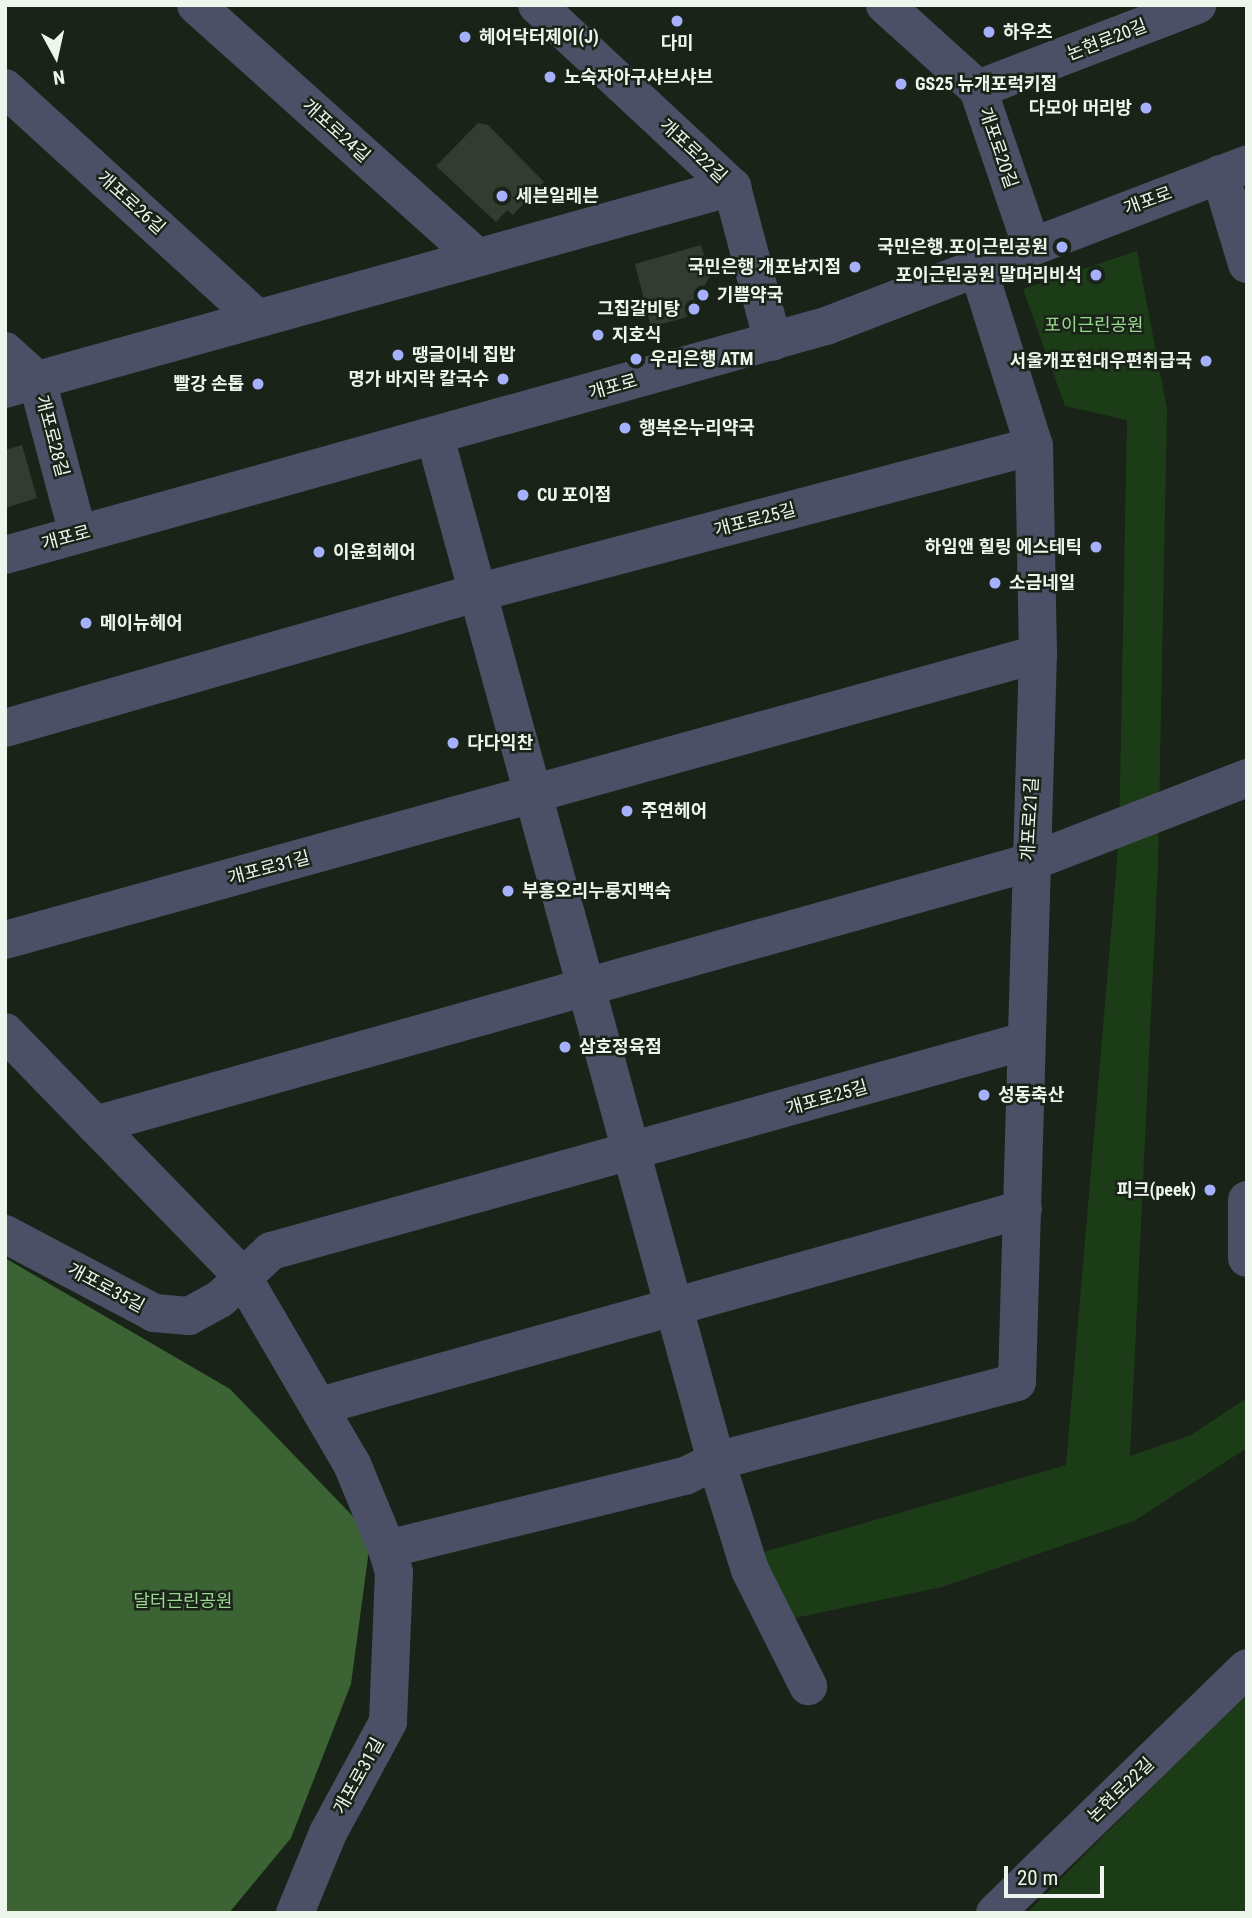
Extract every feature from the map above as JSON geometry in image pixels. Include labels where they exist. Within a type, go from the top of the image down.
[{"type":"street","name":"개포로24길","points":[[196,5],[476,256]]},
{"type":"street","name":"개포로22길","points":[[537,5],[732,187],[773,342]]},
{"type":"street","name":"개포로20길","points":[[885,5],[978,89],[1031,245]]},
{"type":"street","name":"논현로20길","points":[[978,89],[1197,5]]},
{"type":"street","name":"개포로26길","points":[[5,88],[257,318]]},
{"type":"street","points":[[1233,169],[1247,264]]},
{"type":"street","name":"개포로","points":[[5,555],[435,438],[773,342],[1233,169]]},
{"type":"street","points":[[21,385],[476,256],[732,187]]},
{"type":"street","name":"개포로21길","points":[[716,1461],[1017,1382],[1023,1209],[1028,863],[1038,654],[1034,446],[977,265]]},
{"type":"street","name":"개포로28길","points":[[5,351],[21,385],[78,534]]},
{"type":"street","points":[[435,438],[671,1308],[716,1461],[750,1570],[808,1686]]},
{"type":"street","name":"개포로25길","points":[[476,593],[1034,446]]},
{"type":"street","points":[[5,728],[476,593]]},
{"type":"street","points":[[533,797],[1038,654]]},
{"type":"street","points":[[94,1125],[1028,863],[1247,778]]},
{"type":"street","name":"개포로31길","points":[[5,940],[533,797]]},
{"type":"street","name":"개포로31길","points":[[5,1032],[242,1276],[320,1406],[387,1549],[394,1572],[388,1722],[328,1833],[295,1913]]},
{"type":"street","name":"개포로25길","points":[[629,1155],[1025,1041]]},
{"type":"street","points":[[242,1276],[271,1251],[629,1155]]},
{"type":"street","points":[[1247,1200],[1247,1258]]},
{"type":"street","points":[[320,1406],[1023,1209]]},
{"type":"street","name":"개포로35길","points":[[5,1234],[154,1313],[189,1316],[220,1299],[242,1276]]},
{"type":"street","points":[[387,1549],[685,1476],[716,1461]]},
{"type":"street","name":"논현로22길","points":[[995,1913],[1247,1668]]},
{"type":"green space","name":"포이근린공원","points":[[1137,251],[1167,410],[1158,864],[1130,1456],[1191,1435],[1247,1398],[1247,1448],[1134,1521],[942,1587],[790,1619],[757,1554],[1066,1465],[1119,838],[1127,420],[1065,406],[1023,289]]},
{"type":"green space","name":"달터근린공원","points":[[5,1258],[230,1389],[371,1535],[351,1684],[291,1838],[229,1913],[5,1913]]},
{"type":"green space","points":[[1247,1689],[1247,1913],[1027,1913],[1138,1801]]},
{"type":"building","points":[[478,123],[488,125],[544,182],[513,215],[507,210],[496,222],[436,166]]},
{"type":"building","points":[[701,245],[710,276],[687,317],[651,327],[635,264]]},
{"type":"building","points":[[22,445],[37,498],[5,508],[5,450]]},
{"type":"place","name":"다미","points":[[677,21]]},
{"type":"place","name":"하우츠","points":[[989,32]]},
{"type":"place","name":"헤어닥터제이(J)","points":[[465,37]]},
{"type":"place","name":"노숙자아구샤브샤브","points":[[550,77]]},
{"type":"place","name":"GS25 뉴개포럭키점","points":[[901,84]]},
{"type":"place","name":"다모아 머리방","points":[[1146,108]]},
{"type":"place","name":"세븐일레븐","points":[[502,196]]},
{"type":"place","name":"국민은행.포이근린공원","points":[[1062,247]]},
{"type":"place","name":"국민은행 개포남지점","points":[[855,267]]},
{"type":"place","name":"포이근린공원 말머리비석","points":[[1096,275]]},
{"type":"place","name":"기쁨약국","points":[[703,295]]},
{"type":"place","name":"그집갈비탕","points":[[694,309]]},
{"type":"place","name":"지호식","points":[[598,335]]},
{"type":"place","name":"땡글이네 집밥","points":[[398,355]]},
{"type":"place","name":"우리은행 ATM","points":[[636,359]]},
{"type":"place","name":"서울개포현대우편취급국","points":[[1206,361]]},
{"type":"place","name":"명가 바지락 칼국수","points":[[503,379]]},
{"type":"place","name":"빨강 손톱","points":[[258,384]]},
{"type":"place","name":"행복온누리약국","points":[[625,428]]},
{"type":"place","name":"CU 포이점","points":[[523,495]]},
{"type":"place","name":"하임앤 힐링 에스테틱","points":[[1096,547]]},
{"type":"place","name":"이윤희헤어","points":[[319,552]]},
{"type":"place","name":"소금네일","points":[[995,583]]},
{"type":"place","name":"메이뉴헤어","points":[[86,623]]},
{"type":"place","name":"다다익찬","points":[[453,743]]},
{"type":"place","name":"주연헤어","points":[[627,811]]},
{"type":"place","name":"부흥오리누룽지백숙","points":[[508,891]]},
{"type":"place","name":"삼호정육점","points":[[565,1047]]},
{"type":"place","name":"성동축산","points":[[984,1095]]},
{"type":"place","name":"피크(peek)","points":[[1210,1190]]}]
